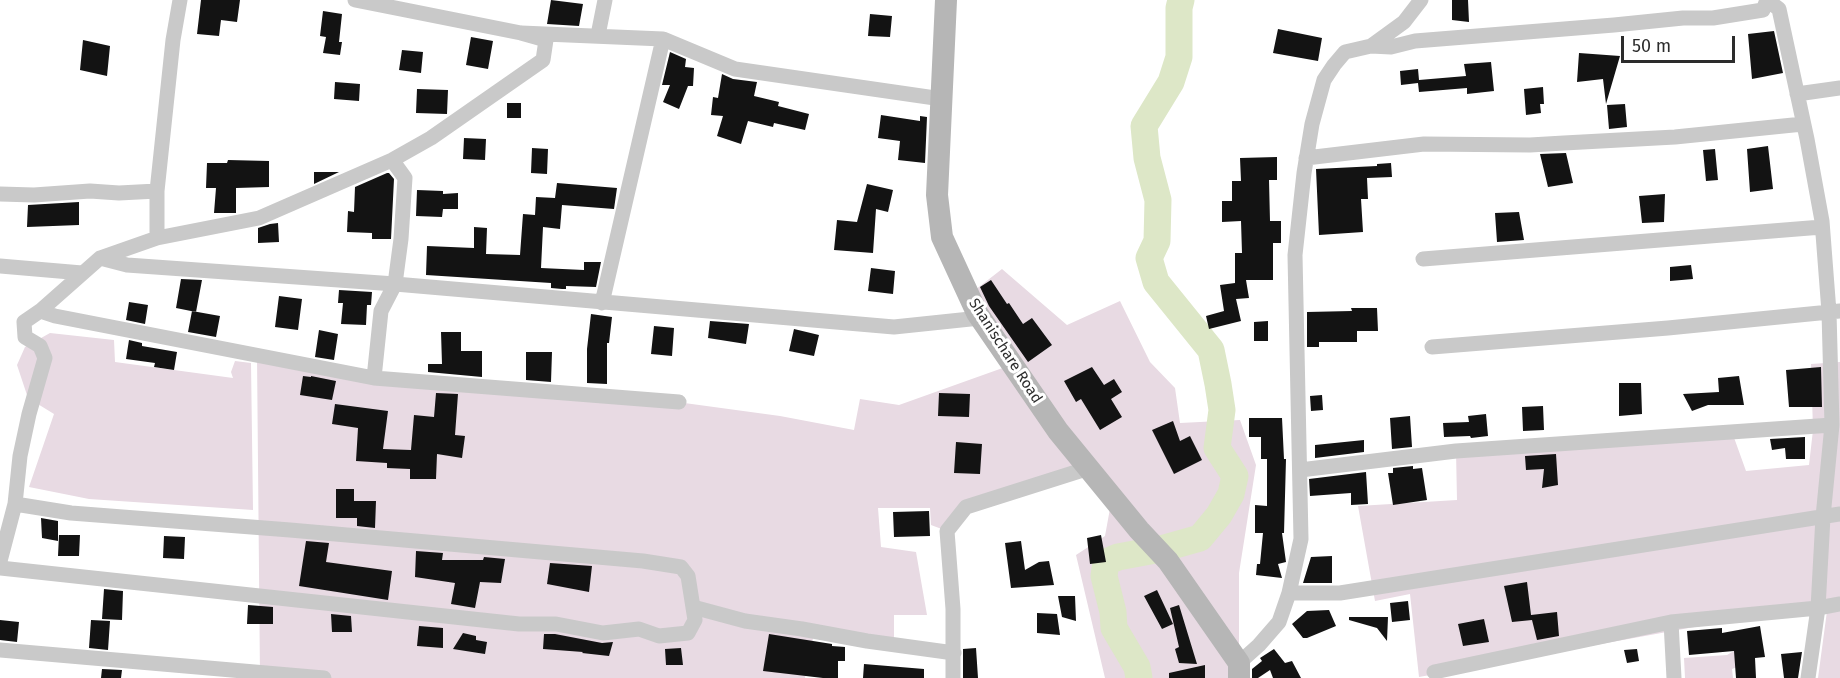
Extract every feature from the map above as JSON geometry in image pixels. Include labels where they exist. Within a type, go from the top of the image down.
[{"type":"street","points":[[157,238],[157,191],[173,40],[180,0]]},
{"type":"street","points":[[0,561],[29,414],[45,358],[40,346],[25,337],[24,322],[40,311],[100,258],[157,238],[259,218],[392,160],[431,138],[543,60],[546,40],[355,0]]},
{"type":"street","points":[[598,35],[605,0]]},
{"type":"street","name":"Shanischare Road","points":[[946,0],[937,195],[942,237],[980,318],[1058,431],[1139,530],[1168,561],[1239,671]]},
{"type":"street","points":[[1371,46],[1404,22],[1421,0]]},
{"type":"street","points":[[1239,671],[1279,622],[1290,593],[1300,539],[1295,255],[1312,124],[1324,80],[1345,52],[1371,46],[1391,47],[1415,41],[1614,26],[1683,18],[1733,16],[1763,10],[1767,0],[1779,9],[1803,124],[1835,312],[1832,424],[1823,517],[1818,608],[1808,678]]},
{"type":"street","points":[[521,33],[663,39],[735,69],[942,99]]},
{"type":"street","points":[[602,303],[663,39]]},
{"type":"street","points":[[1797,94],[1840,88]]},
{"type":"street","points":[[1306,158],[1424,144],[1541,144],[1675,137],[1803,124]]},
{"type":"street","points":[[374,378],[381,311],[394,284],[401,239],[405,178],[392,160]]},
{"type":"street","points":[[0,194],[157,191]]},
{"type":"street","points":[[1423,259],[1822,227]]},
{"type":"street","points":[[100,258],[126,265],[394,284],[894,327],[980,318]]},
{"type":"street","points":[[0,266],[82,273]]},
{"type":"street","points":[[40,311],[374,378],[679,402]]},
{"type":"street","points":[[1432,347],[1835,312]]},
{"type":"street","points":[[1300,470],[1456,452],[1832,424]]},
{"type":"street","points":[[954,678],[953,609],[947,531],[966,507],[1089,468]]},
{"type":"street","points":[[0,568],[519,624],[556,624],[603,633],[639,629],[659,636],[688,633],[694,620],[688,576],[681,567],[643,561],[409,540],[9,510]]},
{"type":"street","points":[[1290,593],[1340,593],[1840,514]]},
{"type":"street","points":[[1434,672],[1671,622],[1840,604]]},
{"type":"street","points":[[693,607],[745,621],[954,653]]},
{"type":"street","points":[[1671,622],[1674,678]]},
{"type":"street","points":[[0,650],[220,673],[324,678]]},
{"type":"shaded area","points":[[1002,269],[1067,325],[1120,301],[1150,362],[1175,388],[1180,423],[1240,420],[1256,465],[1239,573],[1239,678],[1105,678],[1076,555],[1105,536],[1111,503],[1089,468],[967,507],[947,531],[931,525],[930,508],[878,508],[881,547],[916,552],[927,615],[894,615],[894,643],[813,638],[805,678],[260,678],[257,356],[374,378],[655,399],[780,416],[854,430],[860,399],[899,405],[1011,365],[975,290]]},
{"type":"shaded area","points":[[50,333],[114,340],[115,362],[233,378],[231,372],[235,361],[251,363],[253,510],[89,499],[29,487],[54,414],[28,398],[17,365],[25,347]]},
{"type":"shaded area","points":[[1840,362],[1840,602],[1419,677],[1410,594],[1375,601],[1358,506],[1457,500],[1456,451],[1732,432],[1746,471],[1809,465],[1813,430],[1811,364]]},
{"type":"shaded area","points":[[1840,608],[1840,678],[1818,678],[1827,611]]},
{"type":"shaded area","points":[[1739,648],[1737,667],[1732,669],[1733,678],[1685,678],[1684,658],[1727,655]]},
{"type":"building","points":[[201,0],[240,0],[237,22],[221,20],[219,36],[197,34]]},
{"type":"building","points":[[551,0],[583,4],[579,26],[547,24]]},
{"type":"building","points":[[1452,0],[1468,0],[1469,22],[1452,20]]},
{"type":"building","points":[[323,11],[342,14],[340,55],[323,53],[326,37],[320,36]]},
{"type":"building","points":[[870,14],[892,16],[890,37],[868,36]]},
{"type":"building","points":[[1278,29],[1322,38],[1318,61],[1273,53]]},
{"type":"building","points":[[1774,31],[1783,73],[1752,79],[1748,34]]},
{"type":"building","points":[[471,37],[493,41],[488,69],[466,65]]},
{"type":"building","points":[[83,40],[110,46],[107,76],[80,70]]},
{"type":"building","points":[[402,50],[423,52],[421,73],[399,70]]},
{"type":"building","points":[[670,52],[686,59],[685,67],[694,68],[693,86],[688,86],[679,109],[663,102],[670,85],[662,85]]},
{"type":"building","points":[[1579,53],[1620,56],[1606,104],[1603,79],[1577,82]]},
{"type":"building","points":[[1491,62],[1494,91],[1467,94],[1467,88],[1419,92],[1418,83],[1401,85],[1400,71],[1418,69],[1419,80],[1466,76],[1464,64]]},
{"type":"building","points":[[722,74],[733,79],[757,82],[754,96],[779,102],[778,106],[809,114],[805,130],[774,123],[773,127],[748,121],[741,144],[717,136],[723,116],[711,115],[713,97],[718,98]]},
{"type":"building","points":[[335,82],[360,84],[359,101],[334,99]]},
{"type":"building","points":[[1543,87],[1544,104],[1540,104],[1541,113],[1526,115],[1524,89]]},
{"type":"building","points":[[417,89],[448,90],[447,114],[416,113]]},
{"type":"building","points":[[507,103],[521,103],[521,118],[507,118]]},
{"type":"building","points":[[1625,104],[1627,127],[1609,129],[1607,105]]},
{"type":"building","points":[[881,115],[920,121],[920,116],[927,117],[925,163],[898,160],[900,141],[878,138]]},
{"type":"building","points":[[464,138],[486,139],[485,160],[463,159]]},
{"type":"building","points":[[1768,146],[1773,189],[1750,192],[1747,149]]},
{"type":"building","points":[[532,148],[548,149],[547,174],[531,173]]},
{"type":"building","points":[[1715,149],[1718,180],[1706,181],[1703,150]]},
{"type":"building","points":[[1566,153],[1573,183],[1548,187],[1540,154]]},
{"type":"building","points":[[1277,157],[1277,180],[1269,180],[1270,221],[1281,221],[1281,243],[1273,243],[1273,280],[1246,280],[1249,298],[1236,299],[1241,321],[1209,329],[1206,316],[1224,311],[1220,285],[1235,283],[1235,253],[1242,253],[1241,221],[1222,222],[1222,201],[1232,201],[1232,181],[1241,181],[1240,158]]},
{"type":"building","points":[[228,160],[269,161],[269,187],[236,188],[236,213],[214,213],[216,188],[206,188],[207,163],[227,163]]},
{"type":"building","points":[[1391,163],[1392,177],[1367,178],[1368,199],[1361,199],[1363,232],[1319,235],[1316,169],[1377,166],[1377,164]]},
{"type":"building","points":[[314,172],[339,172],[314,184]]},
{"type":"building","points":[[387,173],[394,179],[391,239],[372,239],[372,233],[347,232],[348,211],[354,212],[355,187]]},
{"type":"building","points":[[557,183],[617,188],[614,209],[562,205],[560,229],[543,227],[541,268],[584,270],[584,262],[601,262],[596,287],[566,286],[566,289],[562,289],[551,288],[551,283],[426,275],[427,246],[474,248],[474,227],[487,228],[486,254],[520,255],[523,214],[535,215],[536,197],[555,198]]},
{"type":"building","points":[[867,184],[893,190],[888,212],[876,209],[873,253],[834,250],[837,220],[857,222]]},
{"type":"building","points":[[417,190],[443,191],[443,194],[458,193],[458,209],[443,209],[442,217],[416,216]]},
{"type":"building","points":[[1665,194],[1664,222],[1642,223],[1639,196]]},
{"type":"building","points":[[79,202],[79,225],[27,227],[28,205]]},
{"type":"building","points":[[1519,212],[1524,240],[1497,242],[1495,213]]},
{"type":"building","points":[[278,223],[279,242],[258,243],[258,228]]},
{"type":"building","points":[[1691,265],[1693,279],[1670,281],[1670,267]]},
{"type":"building","points":[[871,268],[895,271],[893,294],[868,291]]},
{"type":"building","points":[[181,279],[202,280],[196,312],[176,308]]},
{"type":"building","points":[[991,280],[1023,324],[1032,318],[1052,345],[1028,362],[989,306],[980,287]]},
{"type":"building","points":[[339,290],[372,292],[371,305],[367,305],[366,325],[341,324],[343,303],[338,303]]},
{"type":"building","points":[[279,296],[302,299],[298,330],[275,327]]},
{"type":"building","points":[[129,302],[148,305],[145,324],[126,320]]},
{"type":"building","points":[[1351,308],[1377,308],[1378,331],[1357,331],[1357,342],[1319,342],[1319,347],[1307,347],[1307,312],[1352,311]]},
{"type":"building","points":[[192,311],[220,316],[216,337],[188,332]]},
{"type":"building","points":[[591,314],[612,317],[609,343],[607,343],[607,384],[587,383],[587,349]]},
{"type":"building","points":[[710,321],[749,324],[746,344],[708,338]]},
{"type":"building","points":[[1268,321],[1268,341],[1254,341],[1254,322]]},
{"type":"building","points":[[654,326],[674,328],[672,356],[651,354]]},
{"type":"building","points":[[794,329],[819,335],[814,356],[789,351]]},
{"type":"building","points":[[319,330],[338,334],[334,360],[315,357]]},
{"type":"building","points":[[441,332],[461,332],[461,351],[482,351],[482,377],[428,372],[428,364],[442,364]]},
{"type":"building","points":[[129,340],[142,343],[142,346],[177,352],[174,370],[154,367],[155,363],[126,359]]},
{"type":"building","points":[[526,352],[552,352],[551,382],[526,380]]},
{"type":"building","points":[[1092,367],[1104,385],[1114,379],[1122,392],[1111,399],[1122,417],[1100,430],[1081,399],[1076,402],[1064,381]]},
{"type":"building","points":[[1821,367],[1822,407],[1789,407],[1786,370]]},
{"type":"building","points":[[303,376],[336,381],[332,400],[300,395]]},
{"type":"building","points":[[1739,376],[1744,405],[1708,405],[1692,411],[1683,394],[1719,392],[1718,378]]},
{"type":"building","points":[[1619,383],[1641,383],[1642,414],[1619,416]]},
{"type":"building","points":[[436,393],[458,394],[455,435],[465,436],[462,458],[437,454],[436,479],[410,479],[410,469],[387,468],[387,463],[356,461],[358,428],[332,424],[335,404],[388,411],[383,449],[411,450],[414,415],[434,417]]},
{"type":"building","points":[[939,393],[970,394],[969,417],[938,416]]},
{"type":"building","points":[[1322,395],[1323,410],[1311,411],[1310,396]]},
{"type":"building","points":[[1543,406],[1544,430],[1523,431],[1522,407]]},
{"type":"building","points":[[1486,414],[1488,436],[1444,437],[1443,423],[1469,422],[1468,416]]},
{"type":"building","points":[[1410,416],[1412,447],[1392,449],[1390,418]]},
{"type":"building","points":[[1249,418],[1282,418],[1284,459],[1286,459],[1284,533],[1282,533],[1286,562],[1278,564],[1282,578],[1256,575],[1257,564],[1260,564],[1263,533],[1255,533],[1255,505],[1267,506],[1267,459],[1261,459],[1261,437],[1249,437]]},
{"type":"building","points":[[1173,421],[1180,441],[1190,436],[1202,460],[1174,474],[1152,430]]},
{"type":"building","points":[[1805,437],[1805,459],[1786,459],[1785,448],[1772,450],[1770,439]]},
{"type":"building","points":[[1364,440],[1364,452],[1315,458],[1315,445]]},
{"type":"building","points":[[956,442],[982,444],[980,474],[954,473]]},
{"type":"building","points":[[1556,454],[1558,485],[1542,488],[1544,469],[1526,470],[1525,456]]},
{"type":"building","points":[[1413,466],[1413,469],[1422,468],[1427,500],[1393,505],[1388,473],[1393,473],[1393,468]]},
{"type":"building","points":[[1366,472],[1368,504],[1351,505],[1351,493],[1310,496],[1309,479]]},
{"type":"building","points":[[336,489],[354,489],[354,501],[376,501],[375,528],[357,526],[357,518],[336,518]]},
{"type":"building","points":[[929,511],[930,536],[894,537],[893,512]]},
{"type":"building","points":[[41,518],[58,521],[58,541],[42,538]]},
{"type":"building","points":[[59,535],[80,535],[79,556],[58,556]]},
{"type":"building","points":[[1101,535],[1106,562],[1090,564],[1087,538]]},
{"type":"building","points":[[164,536],[185,537],[184,559],[163,558]]},
{"type":"building","points":[[306,541],[329,543],[326,562],[392,571],[388,600],[299,586]]},
{"type":"building","points":[[1021,541],[1025,570],[1039,562],[1049,561],[1054,585],[1011,588],[1005,543]]},
{"type":"building","points":[[416,551],[443,553],[442,560],[483,560],[484,557],[505,559],[501,583],[480,582],[475,608],[451,604],[455,583],[415,577]]},
{"type":"building","points":[[1332,556],[1332,583],[1303,583],[1311,557]]},
{"type":"building","points":[[550,563],[592,566],[589,592],[547,584]]},
{"type":"building","points":[[1527,582],[1531,615],[1557,612],[1559,636],[1537,640],[1532,620],[1512,622],[1504,586]]},
{"type":"building","points":[[104,589],[123,591],[122,620],[102,619]]},
{"type":"building","points":[[1157,590],[1173,624],[1162,629],[1144,596]]},
{"type":"building","points":[[1058,596],[1075,596],[1076,621],[1062,617]]},
{"type":"building","points":[[1408,601],[1410,620],[1392,622],[1390,603]]},
{"type":"building","points":[[248,605],[273,607],[273,624],[247,624]]},
{"type":"building","points":[[1179,605],[1197,664],[1179,663],[1175,649],[1179,647],[1170,608]]},
{"type":"building","points":[[1329,610],[1336,626],[1307,638],[1303,638],[1292,624],[1307,611]]},
{"type":"building","points":[[1037,613],[1057,614],[1060,635],[1037,633]]},
{"type":"building","points":[[331,614],[351,616],[352,632],[332,632]]},
{"type":"building","points":[[1349,617],[1388,617],[1387,641],[1377,628],[1349,620]]},
{"type":"building","points":[[1484,619],[1489,642],[1463,646],[1458,624]]},
{"type":"building","points":[[0,620],[19,622],[17,642],[0,640]]},
{"type":"building","points":[[91,620],[110,621],[108,650],[89,648]]},
{"type":"building","points":[[419,626],[443,628],[443,648],[417,646]]},
{"type":"building","points":[[1760,626],[1765,657],[1755,658],[1756,678],[1736,678],[1734,651],[1689,655],[1687,631],[1722,628],[1722,633]]},
{"type":"building","points":[[463,633],[476,636],[476,640],[487,642],[485,654],[453,649]]},
{"type":"building","points":[[544,634],[602,643],[613,642],[609,656],[543,649]]},
{"type":"building","points":[[769,634],[845,647],[845,661],[838,661],[838,678],[763,671]]},
{"type":"building","points":[[681,648],[683,665],[666,665],[665,649]]},
{"type":"building","points":[[976,648],[978,678],[963,678],[963,649]]},
{"type":"building","points":[[1274,649],[1285,663],[1292,661],[1301,678],[1273,678],[1270,670],[1258,678],[1252,678],[1252,669],[1262,661],[1260,658]]},
{"type":"building","points":[[1637,649],[1639,661],[1627,663],[1624,650]]},
{"type":"building","points":[[1802,652],[1798,678],[1784,678],[1781,654]]},
{"type":"building","points":[[864,664],[924,669],[924,678],[863,678]]},
{"type":"building","points":[[1205,665],[1205,678],[1169,678],[1169,673]]},
{"type":"building","points":[[102,669],[122,670],[121,678],[101,678]]},
{"type":"waterway","points":[[1139,678],[1137,667],[1114,628],[1113,612],[1104,576],[1106,562],[1118,557],[1161,549],[1200,538],[1219,515],[1231,494],[1235,476],[1217,448],[1222,410],[1211,350],[1156,282],[1149,258],[1157,241],[1158,200],[1147,158],[1144,126],[1171,82],[1179,57],[1181,0]]}]
